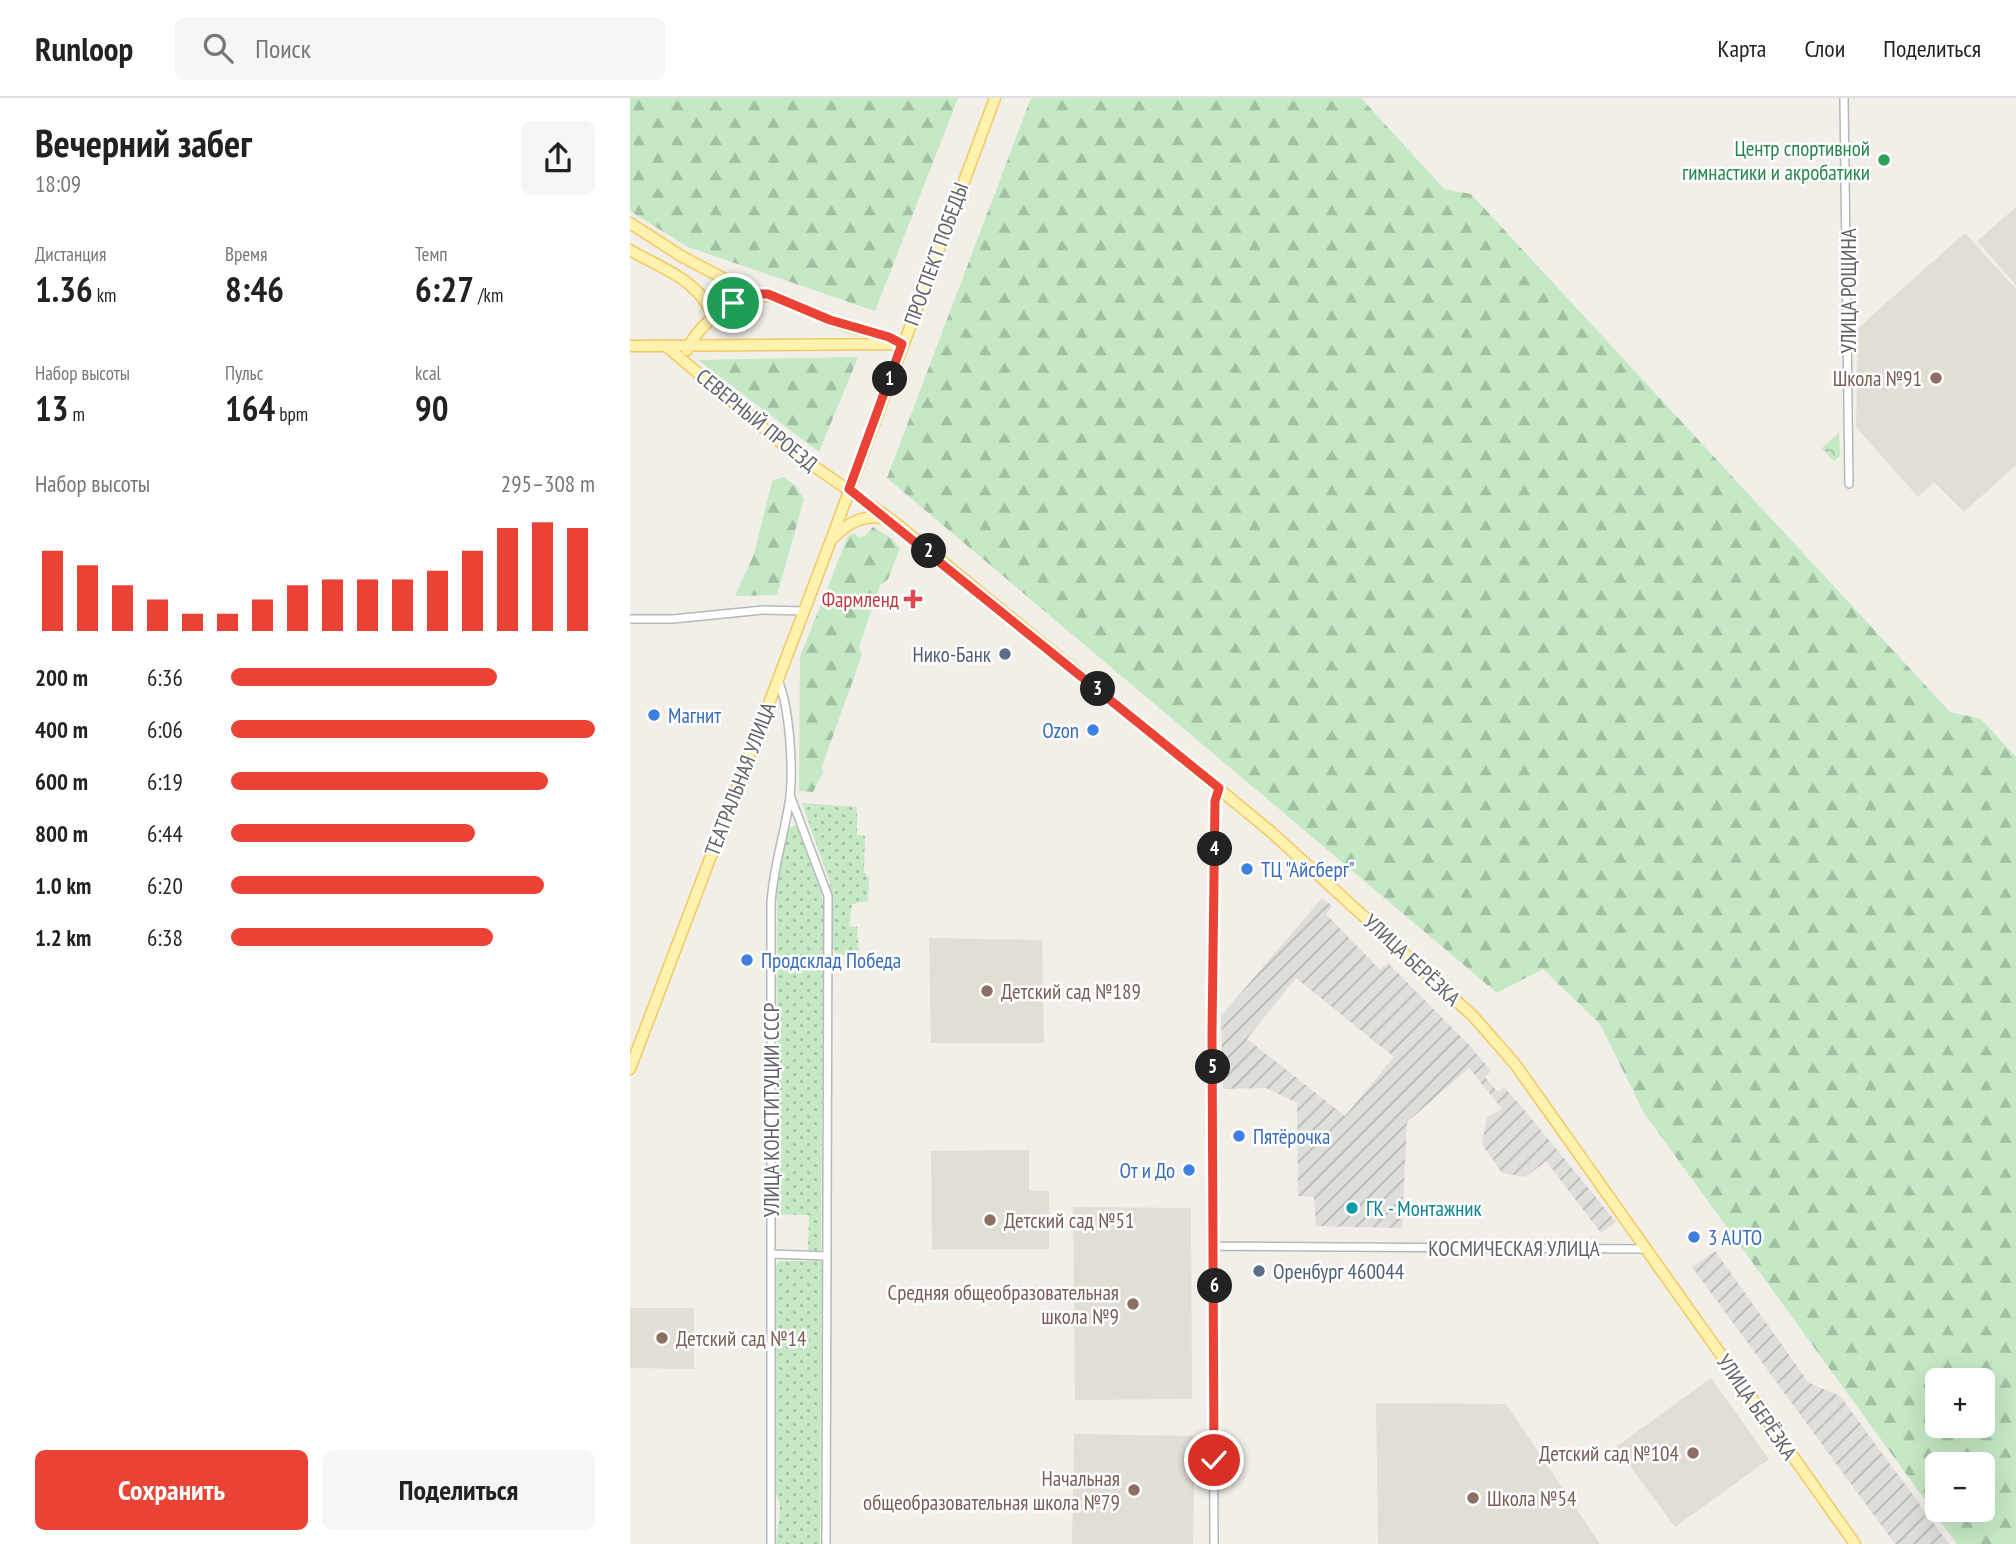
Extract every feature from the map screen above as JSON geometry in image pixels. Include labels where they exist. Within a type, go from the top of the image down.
[{"type":"main road","name":"ПРОСПЕКТ ПОБЕДЫ","points":[[849,489],[995,98]]},
{"type":"main road","points":[[630,223],[681,256],[752,294]]},
{"type":"main road","points":[[630,250],[697,288],[707,299],[713,317]]},
{"type":"main road","points":[[685,361],[688,348],[713,317],[752,294],[768,294],[830,320],[889,337],[902,344]]},
{"type":"main road","points":[[630,346],[688,348],[902,344]]},
{"type":"main road","name":"СЕВЕРНЫЙ ПРОЕЗД","points":[[667,347],[786,447],[849,489]]},
{"type":"main road","name":"УЛИЦА БЕРЁЗКА","points":[[849,489],[892,520],[1219,788],[1388,936],[1492,1036],[1855,1544]]},
{"type":"main road","name":"ТЕАТРАЛЬНАЯ УЛИЦА","points":[[630,1069],[849,489]]},
{"type":"main road","points":[[831,540],[845,526],[862,518],[892,520]]},
{"type":"street","name":"УЛИЦА РОЩИНА","points":[[1844,98],[1849,484]]},
{"type":"street","points":[[630,619],[673,619],[763,610],[804,611]]},
{"type":"street","name":"УЛИЦА КОНСТИТУЦИИ СССР","points":[[771,1544],[771,904],[774,870],[790,794],[788,714],[778,680]]},
{"type":"street","points":[[1213,1544],[1213,956],[1215,801],[1219,788]]},
{"type":"street","points":[[790,794],[828,896],[826,1544]]},
{"type":"street","name":"КОСМИЧЕСКАЯ УЛИЦА","points":[[1215,1246],[1645,1249]]},
{"type":"street","points":[[771,1254],[827,1256]]},
{"type":"shaded area","points":[[2016,207],[2016,285],[1977,241]]},
{"type":"shaded area","name":"Школа №91","points":[[1965,233],[2016,289],[2016,465],[1964,512],[1934,482],[1918,497],[1856,427],[1858,328]]},
{"type":"shaded area","points":[[1322,898],[1332,906],[1326,914],[1380,970],[1388,963],[1470,1046],[1491,1071],[1485,1077],[1498,1092],[1504,1087],[1616,1222],[1601,1233],[1546,1161],[1526,1177],[1502,1173],[1482,1144],[1487,1117],[1502,1109],[1469,1068],[1407,1122],[1402,1228],[1316,1226],[1314,1197],[1298,1196],[1297,1103],[1266,1088],[1223,1089],[1221,1016]],"holes":[[[1296,978],[1394,1057],[1345,1116],[1247,1039]]]},
{"type":"shaded area","name":"Детский сад №189","points":[[929,938],[1042,940],[1044,1043],[931,1043]]},
{"type":"shaded area","name":"Детский сад №51","points":[[1029,1150],[1029,1191],[1049,1191],[1049,1249],[932,1249],[931,1151]]},
{"type":"shaded area","name":"Средняя общеобразовательная школа №9","points":[[1073,1207],[1191,1208],[1192,1399],[1075,1400]]},
{"type":"shaded area","points":[[1715,1251],[1809,1383],[1840,1396],[1925,1511],[1925,1522],[1933,1522],[1949,1544],[1895,1544],[1692,1267]]},
{"type":"shaded area","name":"Детский сад №14","points":[[630,1308],[694,1308],[694,1369],[630,1368]]},
{"type":"shaded area","name":"Детский сад №104","points":[[1711,1378],[1769,1459],[1675,1527],[1616,1447]]},
{"type":"shaded area","name":"Школа №54","points":[[1376,1403],[1506,1404],[1600,1544],[1378,1544]]},
{"type":"shaded area","name":"Начальная общеобразовательная школа №79","points":[[1074,1434],[1195,1436],[1193,1544],[1072,1544]]},
{"type":"green space","points":[[630,98],[958,98],[875,311],[688,247],[630,211]]},
{"type":"green space","points":[[1031,98],[1361,98],[1444,189],[1471,194],[1950,712],[1981,719],[2016,757],[2016,1544],[1957,1544],[1941,1522],[1995,1522],[1995,1452],[1925,1452],[1925,1500],[1644,1113],[1600,1024],[1543,969],[1497,993],[887,478]]},
{"type":"green space","points":[[858,357],[819,452],[698,360]]},
{"type":"green space","points":[[1839,433],[1840,456],[1834,461],[1822,448]]},
{"type":"green space","points":[[783,477],[796,486],[804,499],[777,595],[735,596],[754,554],[772,481]]},
{"type":"green space","points":[[873,527],[891,538],[900,548],[888,579],[880,585],[859,647],[862,655],[822,766],[823,773],[813,792],[799,791],[800,657],[848,536],[854,533],[859,537],[865,536]]},
{"type":"green space","points":[[802,803],[857,807],[857,835],[865,836],[864,872],[869,878],[868,901],[852,904],[849,926],[857,927],[859,956],[837,954],[832,948],[830,883]]},
{"type":"green space","points":[[795,825],[799,827],[819,881],[823,902],[821,1251],[808,1250],[809,1215],[776,1214],[777,877],[789,828]]},
{"type":"green space","points":[[779,1261],[822,1261],[820,1544],[776,1544],[780,1512],[776,1494],[776,1266]]},
{"type":"place","name":"Центр спортивной гимнастики и акробатики","points":[[1884,160]]},
{"type":"place","name":"Школа №91","points":[[1936,378]]},
{"type":"place","name":"Фармленд","points":[[913,599]]},
{"type":"place","name":"Нико-Банк","points":[[1005,654]]},
{"type":"place","name":"Магнит","points":[[654,715]]},
{"type":"place","name":"Ozon","points":[[1093,730]]},
{"type":"place","name":"ТЦ \"Айсберг\"","points":[[1247,869]]},
{"type":"place","name":"Продсклад Победа","points":[[747,960]]},
{"type":"place","name":"Детский сад №189","points":[[987,991]]},
{"type":"place","name":"Пятёрочка","points":[[1239,1136]]},
{"type":"place","name":"От и До","points":[[1189,1170]]},
{"type":"place","name":"ГК - Монтажник","points":[[1352,1208]]},
{"type":"place","name":"Детский сад №51","points":[[990,1220]]},
{"type":"place","name":"3 AUTO","points":[[1694,1237]]},
{"type":"place","name":"Оренбург 460044","points":[[1259,1271]]},
{"type":"place","name":"Средняя общеобразовательная школа №9","points":[[1133,1304]]},
{"type":"place","name":"Детский сад №14","points":[[662,1338]]},
{"type":"place","name":"Детский сад №104","points":[[1693,1453]]},
{"type":"place","name":"Начальная общеобразовательная школа №79","points":[[1134,1490]]},
{"type":"place","name":"Школа №54","points":[[1473,1498]]},
{"type":"route","points":[[733,303],[752,294],[768,294],[851,328],[889,337],[902,344],[849,489],[892,520],[1219,788],[1215,801],[1212,1033],[1215,1185],[1214,1460]]}]
